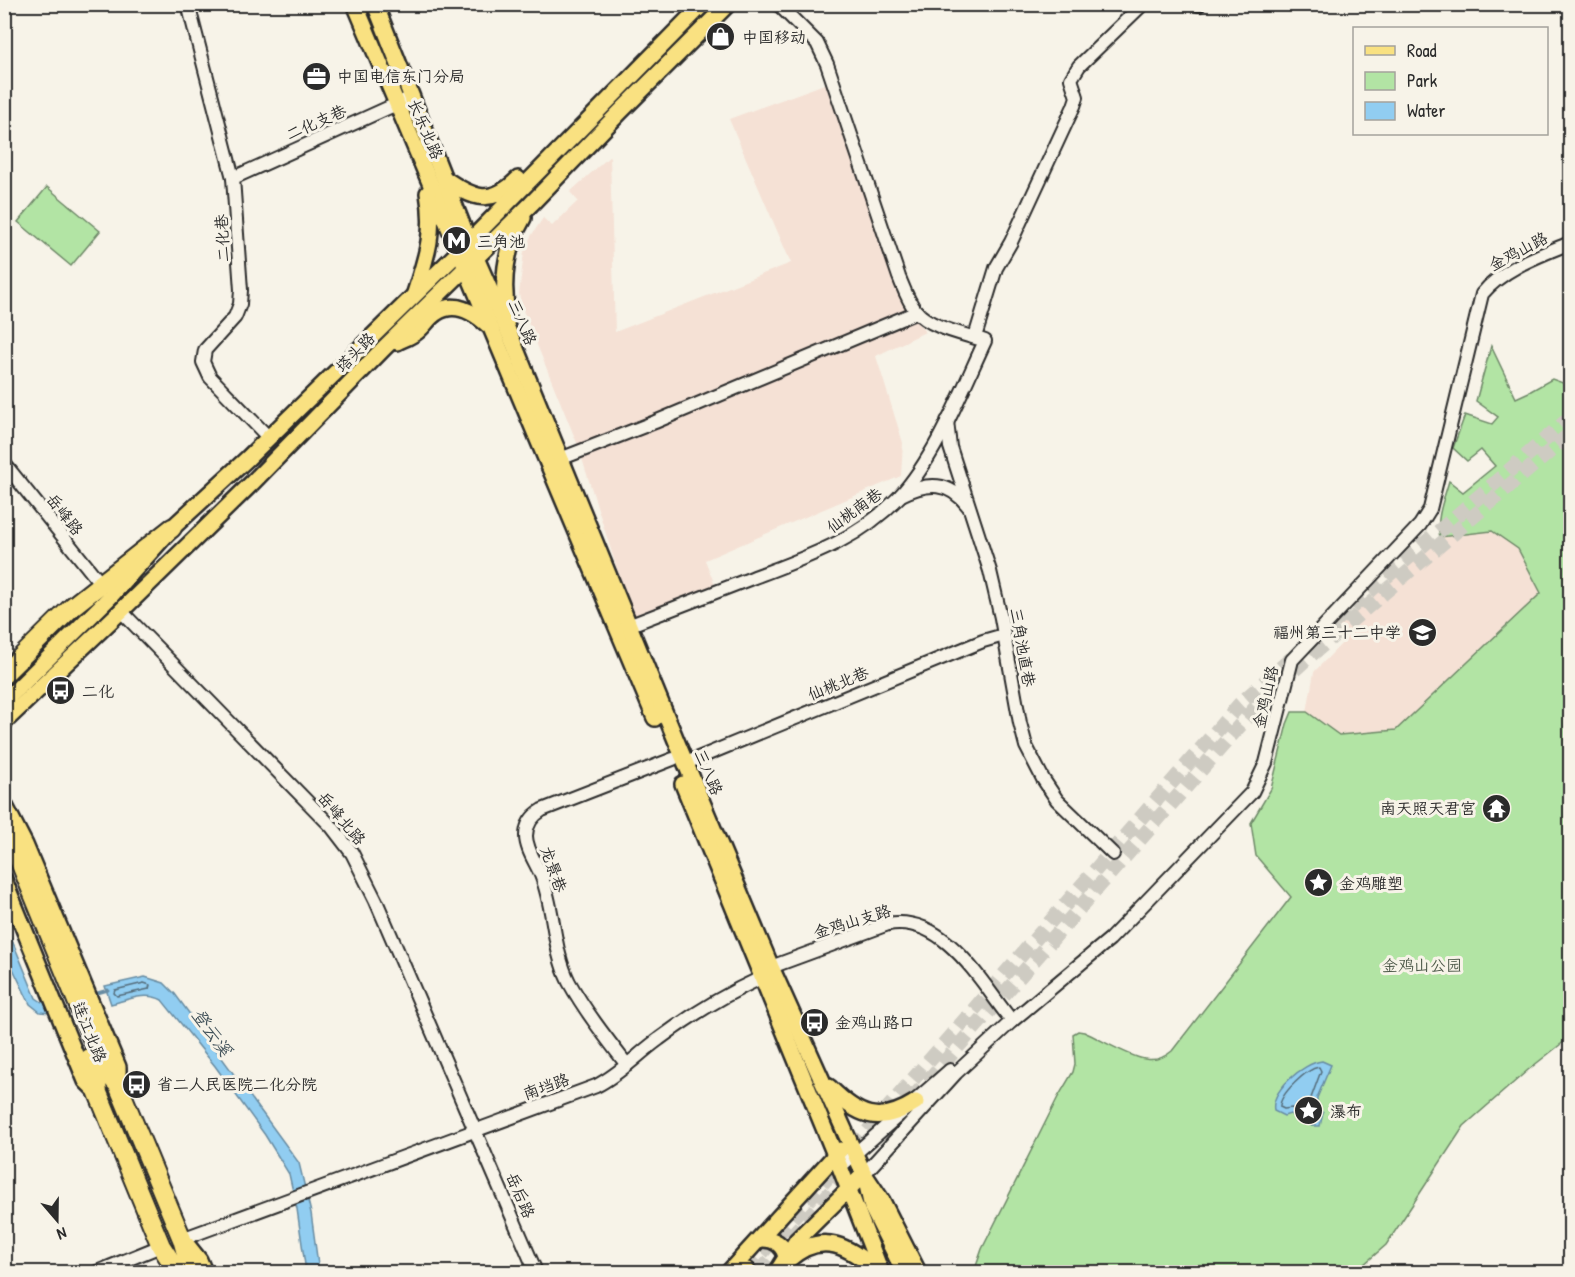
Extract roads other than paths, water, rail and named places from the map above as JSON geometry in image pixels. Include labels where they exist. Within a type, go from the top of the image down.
[{"type":"highway","points":[[4,675],[73,606],[172,528]]},
{"type":"highway","name":"连江北路","points":[[4,823],[84,1030],[98,1093],[161,1246],[178,1272]]},
{"type":"highway","name":"连江北路","points":[[4,854],[84,1030],[106,1072],[118,1085],[182,1239],[191,1272]]},
{"type":"main road","name":"长乐北路","points":[[355,4],[422,164],[471,263]]},
{"type":"main road","name":"长乐北路","points":[[375,4],[446,179],[464,246]]},
{"type":"main road","name":"塔头路","points":[[4,702],[109,598],[172,528],[415,295],[703,4]]},
{"type":"main road","name":"塔头路","points":[[4,722],[252,483],[728,4]]},
{"type":"main road","points":[[446,179],[469,194],[496,196],[510,188],[522,175],[554,157]]},
{"type":"main road","points":[[415,295],[429,249],[431,231],[430,208],[422,164]]},
{"type":"main road","points":[[513,342],[505,295],[506,261],[516,230],[531,204]]},
{"type":"main road","name":"三八路","points":[[471,263],[490,327],[680,761],[767,972],[880,1272]]},
{"type":"main road","name":"三八路","points":[[471,263],[513,342],[680,761]]},
{"type":"main road","points":[[384,348],[416,332],[435,314],[449,308],[458,307],[471,311],[490,327]]},
{"type":"main road","points":[[4,804],[25,844],[118,1067],[118,1085]]},
{"type":"main road","points":[[4,880],[86,1081],[98,1093]]},
{"type":"main road","name":"三八路","points":[[767,972],[822,1079],[864,1174]]},
{"type":"main road","points":[[822,1079],[850,1107],[871,1115],[893,1114],[916,1102]]},
{"type":"main road","points":[[729,1272],[838,1162],[848,1140]]},
{"type":"main road","points":[[780,1267],[797,1240],[864,1174]]},
{"type":"main road","points":[[864,1174],[872,1208],[904,1272]]},
{"type":"main road","points":[[864,1174],[882,1201],[918,1272]]},
{"type":"main road","points":[[182,1239],[199,1260],[204,1272]]},
{"type":"main road","points":[[760,1239],[778,1243],[784,1249],[780,1267]]},
{"type":"main road","points":[[780,1267],[798,1252],[810,1246],[823,1244],[837,1245],[850,1250],[880,1272]]},
{"type":"main road","points":[[161,1246],[168,1272]]},
{"type":"street","name":"二化巷","points":[[188,4],[233,178],[242,297],[235,317],[205,350],[203,362],[210,377],[268,438]]},
{"type":"street","points":[[778,4],[817,43],[827,64],[908,298],[917,312],[928,321],[980,339]]},
{"type":"street","name":"仙桃南巷","points":[[628,626],[834,546],[875,519],[900,495],[924,463],[947,420],[980,339],[996,268],[1011,242],[1074,106],[1077,97],[1071,80],[1079,66],[1143,4]]},
{"type":"street","name":"二化支巷","points":[[233,178],[412,97]]},
{"type":"street","name":"金鸡山路","points":[[1012,1021],[1110,939],[1252,792],[1266,763],[1292,660],[1420,525],[1430,509],[1482,294],[1490,285],[1515,269],[1570,243]]},
{"type":"street","points":[[560,459],[655,422],[917,312]]},
{"type":"street","name":"三角池直巷","points":[[947,420],[950,447],[990,571],[1026,746],[1036,767],[1066,809],[1113,854]]},
{"type":"street","name":"岳峰路","points":[[4,463],[101,584]]},
{"type":"street","points":[[900,495],[917,488],[940,486],[953,491],[962,498],[972,512]]},
{"type":"street","name":"岳峰北路","points":[[121,611],[332,827],[352,853],[380,910],[475,1130]]},
{"type":"street","name":"仙桃北巷","points":[[680,761],[983,641],[1004,635]]},
{"type":"street","name":"龙景巷","points":[[627,1065],[604,1035],[569,980],[559,952],[544,885],[527,843],[527,829],[532,816],[542,810],[680,761]]},
{"type":"street","name":"金鸡山支路","points":[[767,972],[888,924],[898,922],[912,924],[938,935],[953,947],[1012,1021]]},
{"type":"street","name":"南垱路","points":[[182,1239],[596,1086],[683,1022],[767,972]]},
{"type":"street","points":[[838,1162],[855,1154],[916,1102],[989,1033],[1012,1021]]},
{"type":"street","points":[[864,1174],[956,1074],[1012,1021]]},
{"type":"street","name":"岳后路","points":[[475,1130],[536,1272]]},
{"type":"street","points":[[97,1272],[161,1246]]},
{"type":"water","points":[[4,921],[36,998],[42,1002],[50,1001],[50,1013],[40,1012],[30,1004],[5,952]]},
{"type":"water","points":[[145,977],[164,983],[175,994],[299,1163],[311,1213],[319,1272],[306,1272],[297,1209],[289,1174],[265,1135],[215,1066],[162,1000],[143,996],[111,1004],[105,986]]},
{"type":"water","points":[[1322,1061],[1331,1065],[1317,1098],[1317,1107],[1323,1113],[1320,1126],[1312,1126],[1290,1114],[1284,1116],[1274,1111],[1277,1095],[1289,1079],[1306,1067]]},
{"type":"waterway","name":"登云溪","points":[[94,994],[108,990]]},
{"type":"tunnel","points":[[1334,622],[1570,418]]},
{"type":"tunnel","points":[[912,1099],[1264,698],[1305,660],[1570,434]]},
{"type":"tunnel","points":[[747,1270],[1240,704],[1300,651]]},
{"type":"tunnel","points":[[760,1272],[865,1153]]},
{"type":"place","name":"中国移动","points":[[721,37]]},
{"type":"place","name":"中国电信东门分局","points":[[316,76]]},
{"type":"place","name":"三角池","points":[[456,241]]},
{"type":"place","name":"福州第三十二中学","points":[[1422,632]]},
{"type":"place","name":"二化","points":[[61,691]]},
{"type":"place","name":"南天照天君宫","points":[[1497,808]]},
{"type":"place","name":"金鸡雕塑","points":[[1318,883]]},
{"type":"place","name":"金鸡山路口","points":[[814,1022]]},
{"type":"place","name":"省二人民医院二化分院","points":[[136,1084]]},
{"type":"place","name":"瀑布","points":[[1309,1111]]},
{"type":"park label","name":"金鸡山公园","points":[[1422,965]]}]
